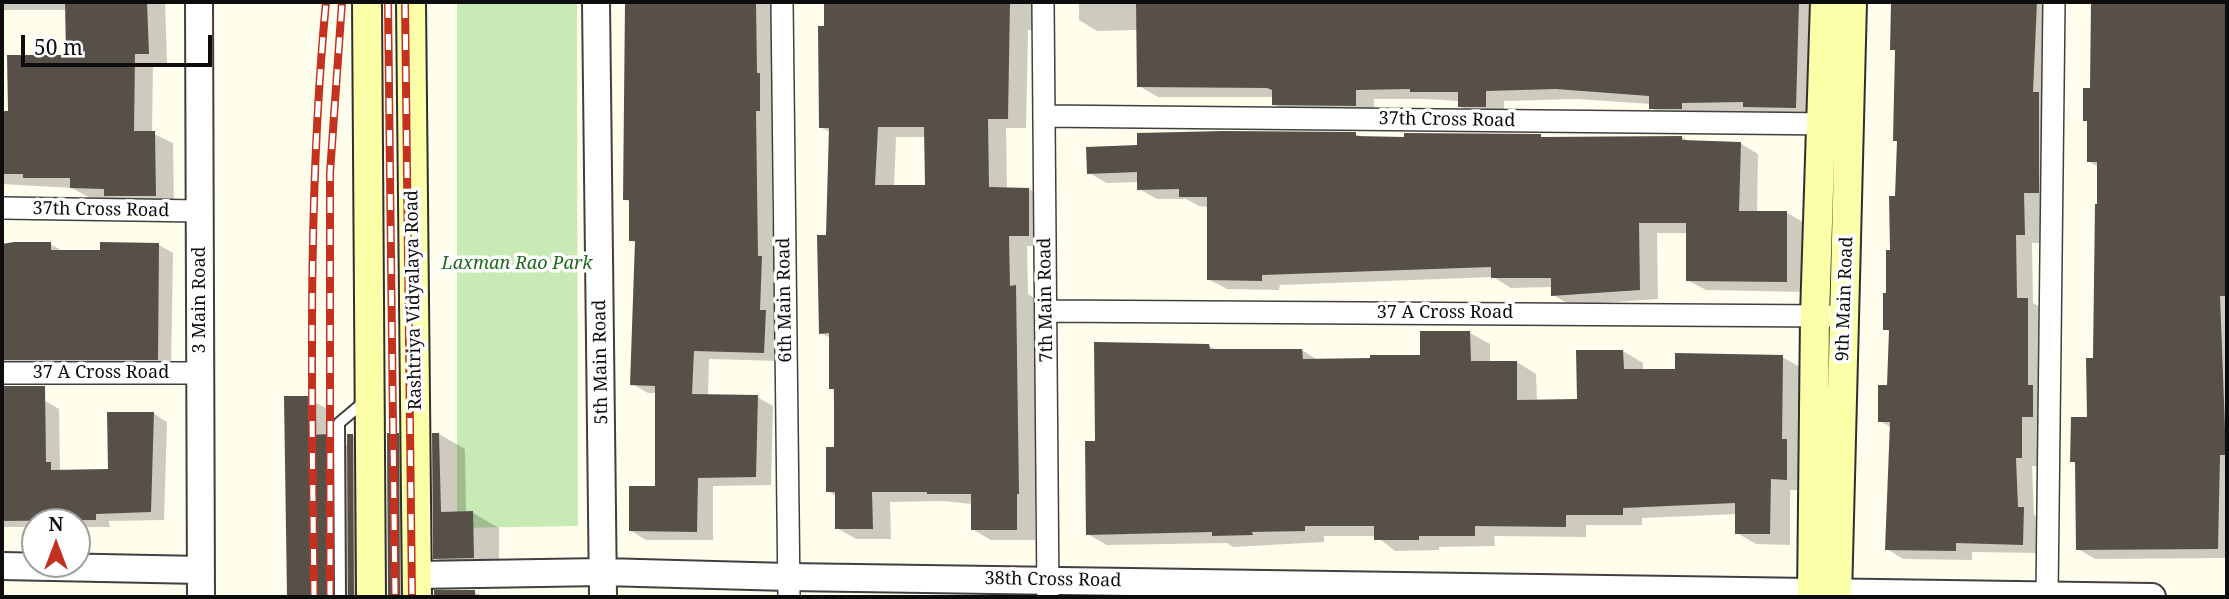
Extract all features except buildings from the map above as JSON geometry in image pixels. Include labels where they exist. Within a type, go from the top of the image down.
[{"type":"main road","points":[[367,2],[371,597]]},
{"type":"main road","name":"Rashtriya Vidyalaya Road","points":[[411,2],[417,586]]},
{"type":"main road","name":"9th Main Road","points":[[1825,2],[1815,316],[1825,594]]},
{"type":"main road","name":"9th Main Road","points":[[1825,594],[1844,316],[1852,2]]},
{"type":"street","name":"3 Main Road","points":[[199,2],[201,597]]},
{"type":"street","name":"5th Main Road","points":[[596,2],[603,584]]},
{"type":"street","name":"6th Main Road","points":[[782,2],[789,587]]},
{"type":"street","name":"7th Main Road","points":[[1043,2],[1048,588]]},
{"type":"street","points":[[2047,594],[2054,2]]},
{"type":"street","name":"37th Cross Road","points":[[1044,116],[1850,125]]},
{"type":"street","name":"37th Cross Road","points":[[2,208],[199,211]]},
{"type":"street","name":"37 A Cross Road","points":[[1046,311],[1844,316]]},
{"type":"street","name":"37 A Cross Road","points":[[2,373],[200,373]]},
{"type":"street","points":[[2,566],[201,570]]},
{"type":"street","name":"38th Cross Road","points":[[417,586],[603,584],[2047,594],[2151,597]]},
{"type":"lane","points":[[340,597],[339,424],[370,397]]},
{"type":"green space","name":"Laxman Rao Park","points":[[457,2],[577,2],[578,526],[457,528]]},
{"type":"railway","points":[[314,597],[313,225],[326,2]]},
{"type":"railway","points":[[330,597],[330,173],[342,2]]},
{"type":"railway","points":[[388,2],[395,597]]},
{"type":"railway","points":[[405,2],[412,597]]}]
